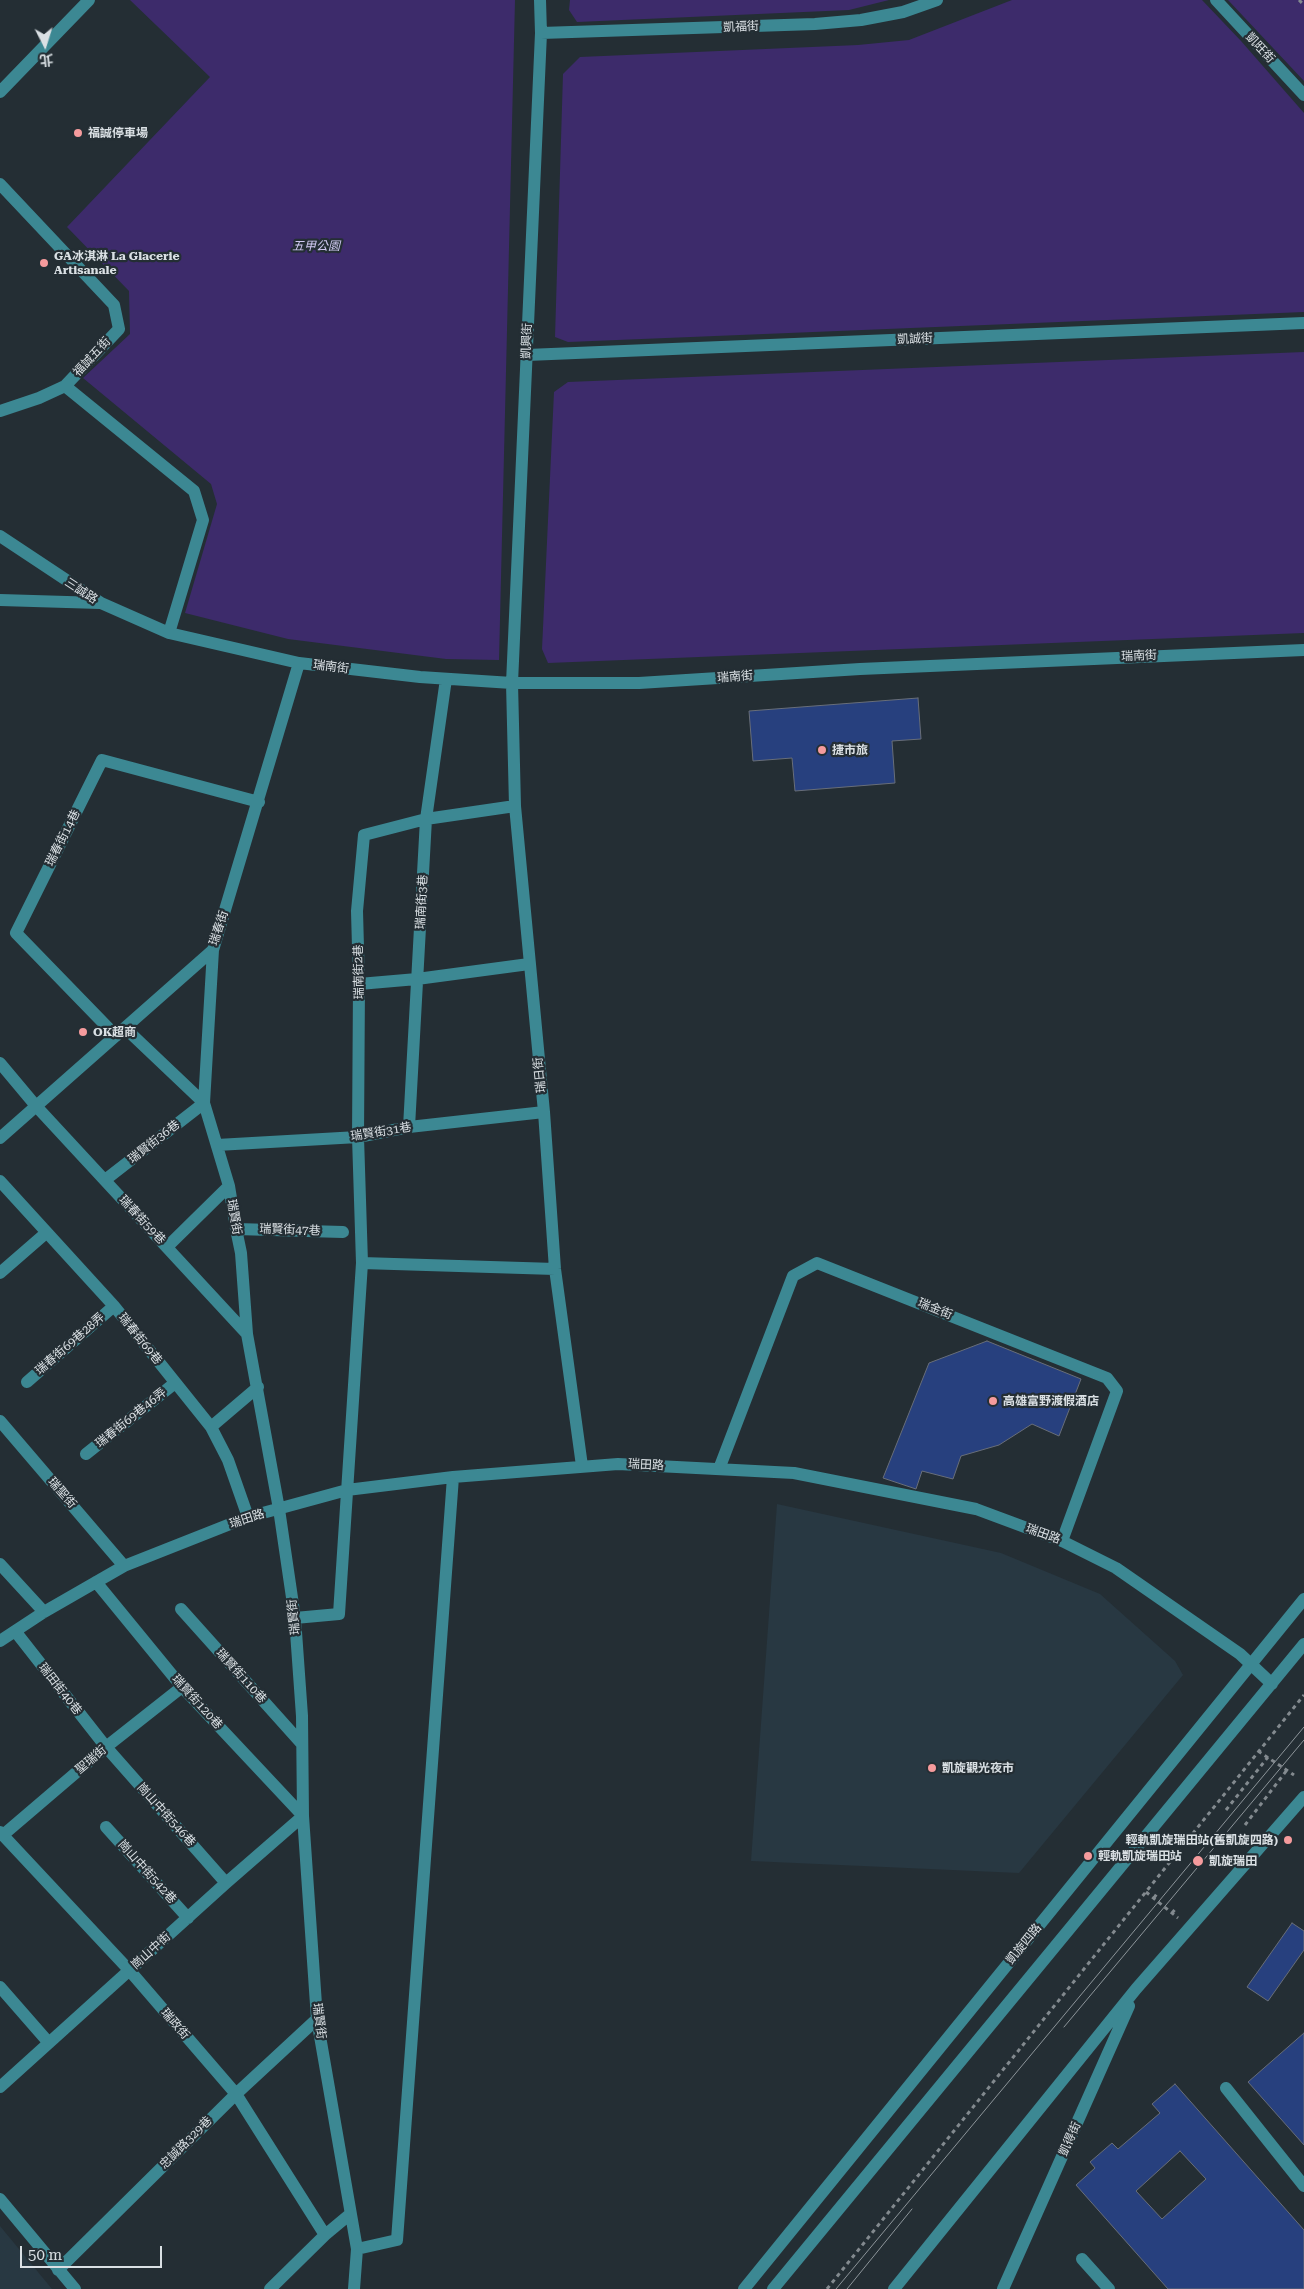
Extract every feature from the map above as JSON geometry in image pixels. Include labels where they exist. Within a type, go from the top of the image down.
[{"type":"street","points":[[0,92],[89,0]]},
{"type":"street","name":"凱興街","points":[[512,683],[541,33],[540,0]]},
{"type":"street","name":"凱福街","points":[[541,33],[815,24],[861,20],[903,12],[937,0]]},
{"type":"street","name":"凱旺街","points":[[1216,0],[1304,95]]},
{"type":"street","name":"福誠五街","points":[[0,184],[114,305],[119,329],[65,386],[39,398],[0,411]]},
{"type":"street","name":"凱誠街","points":[[527,355],[1304,323]]},
{"type":"street","points":[[65,386],[194,491],[203,520],[169,633]]},
{"type":"street","name":"三誠路","points":[[0,536],[101,604],[169,633]]},
{"type":"street","points":[[0,600],[101,604]]},
{"type":"street","name":"瑞南街","points":[[169,633],[298,663],[446,679],[512,683],[639,683],[910,666],[1304,650]]},
{"type":"street","name":"瑞春街","points":[[0,1138],[213,950],[259,802],[298,663]]},
{"type":"street","name":"瑞南街3巷","points":[[409,1127],[426,818],[446,679]]},
{"type":"street","name":"瑞日街","points":[[512,683],[515,806],[544,1112],[555,1269],[582,1466]]},
{"type":"street","name":"瑞春街14巷","points":[[121,1032],[16,933],[102,760],[259,802]]},
{"type":"street","name":"瑞南街2巷","points":[[295,1618],[339,1614],[362,1263],[358,1137],[360,984],[358,911],[364,835],[426,818],[515,806]]},
{"type":"street","name":"瑞賢街","points":[[213,950],[204,1103],[229,1186],[241,1253],[247,1334],[279,1510],[295,1618],[302,1744],[303,1816],[317,2019],[349,2215],[357,2249],[354,2289]]},
{"type":"street","points":[[360,984],[417,979],[529,964]]},
{"type":"street","points":[[121,1032],[204,1103]]},
{"type":"street","name":"瑞春街59巷","points":[[0,1063],[36,1106],[247,1334]]},
{"type":"street","name":"瑞賢街36巷","points":[[105,1180],[204,1103]]},
{"type":"street","name":"瑞賢街31巷","points":[[217,1145],[358,1137],[409,1127],[544,1112]]},
{"type":"street","name":"瑞春街69巷","points":[[0,1182],[114,1306],[211,1426],[228,1460],[248,1517]]},
{"type":"street","points":[[167,1247],[229,1186]]},
{"type":"street","name":"瑞賢街47巷","points":[[236,1228],[343,1232]]},
{"type":"street","points":[[0,1273],[46,1232]]},
{"type":"street","name":"瑞金街","points":[[719,1469],[793,1276],[817,1262],[1107,1378],[1117,1391],[1062,1540]]},
{"type":"street","points":[[362,1263],[555,1269]]},
{"type":"street","name":"瑞春街69巷28弄","points":[[27,1382],[114,1306]]},
{"type":"street","name":"瑞春街69巷46弄","points":[[86,1454],[175,1382]]},
{"type":"street","points":[[211,1426],[258,1387]]},
{"type":"street","name":"瑞聖街","points":[[0,1421],[124,1566]]},
{"type":"street","name":"瑞田路","points":[[0,1641],[44,1612],[124,1566],[248,1517],[347,1490],[453,1476],[618,1464],[794,1473],[976,1509],[1062,1540],[1116,1568],[1252,1664],[1272,1684]]},
{"type":"street","points":[[357,2249],[396,2240],[453,1476]]},
{"type":"street","points":[[0,1564],[44,1612]]},
{"type":"street","name":"瑞賢街120巷","points":[[96,1582],[182,1688],[303,1816]]},
{"type":"street","name":"凱旋四路","points":[[744,2289],[1304,1599]]},
{"type":"street","name":"瑞賢街110巷","points":[[181,1609],[302,1744]]},
{"type":"street","name":"瑞田街40巷","points":[[15,1631],[106,1747]]},
{"type":"street","name":"凱旋四路","points":[[773,2289],[1304,1644]]},
{"type":"street","name":"聖瑞街","points":[[1,1834],[106,1747],[182,1688]]},
{"type":"street","name":"崗山中街546巷","points":[[106,1747],[226,1883]]},
{"type":"street","points":[[894,2289],[1136,1989],[1304,1798]]},
{"type":"street","name":"崗山中街","points":[[0,2087],[303,1816]]},
{"type":"street","name":"崗山中街542巷","points":[[106,1827],[188,1918]]},
{"type":"street","name":"瑞政街","points":[[1,1834],[130,1971],[236,2094],[325,2235]]},
{"type":"street","points":[[0,1988],[49,2043]]},
{"type":"street","name":"凱得街","points":[[1003,2289],[1136,1989]]},
{"type":"street","name":"忠誠路329巷","points":[[58,2270],[236,2094],[317,2019]]},
{"type":"street","points":[[1226,2088],[1304,2186]]},
{"type":"street","points":[[0,2199],[75,2289]]},
{"type":"street","points":[[270,2289],[325,2235],[349,2215]]},
{"type":"street","points":[[1082,2259],[1109,2289]]},
{"type":"path","points":[[1299,0],[1304,5]]},
{"type":"path","points":[[827,2289],[1304,1695]]},
{"type":"path","points":[[1258,1751],[1294,1774]]},
{"type":"path","points":[[1226,1810],[1268,1757]]},
{"type":"path","points":[[1245,1825],[1287,1770]]},
{"type":"path","points":[[1146,1892],[1190,1928]]},
{"type":"path","points":[[1154,1898],[1158,1892]]},
{"type":"path","points":[[1172,1913],[1177,1906]]},
{"type":"shaded area","name":"凱旋觀光夜市","points":[[777,1504],[1001,1553],[1100,1594],[1175,1661],[1183,1675],[1019,1873],[751,1861]]},
{"type":"shaded area","points":[[0,2226],[52,2289],[0,2289]]},
{"type":"green space","name":"五甲公園","points":[[130,0],[515,0],[499,660],[446,659],[288,639],[185,613],[217,504],[211,484],[83,378],[130,334],[129,291],[67,227],[210,77]]},
{"type":"green space","points":[[570,0],[889,0],[849,10],[577,22],[569,10]]},
{"type":"green space","points":[[1012,0],[1202,0],[1241,41],[1304,113],[1304,312],[568,342],[555,337],[563,74],[580,57],[858,45],[909,40]]},
{"type":"green space","points":[[1228,0],[1304,0],[1304,81]]},
{"type":"green space","points":[[1304,352],[1304,633],[548,663],[542,649],[554,392],[568,382]]},
{"type":"building","name":"捷市旅","points":[[918,698],[921,739],[892,741],[895,783],[795,791],[792,758],[753,761],[749,711]]},
{"type":"building","name":"高雄富野渡假酒店","points":[[987,1341],[1081,1379],[1059,1436],[1032,1424],[999,1445],[961,1456],[953,1479],[922,1471],[916,1489],[883,1478],[929,1363]]},
{"type":"building","points":[[1292,1923],[1304,1931],[1304,1950],[1268,2001],[1247,1987]]},
{"type":"building","points":[[1304,2033],[1304,2145],[1248,2082]]},
{"type":"building","points":[[1175,2084],[1304,2230],[1304,2289],[1168,2289],[1076,2185],[1095,2168],[1090,2162],[1112,2143],[1118,2149],[1160,2113],[1152,2104]],"holes":[[[1180,2151],[1206,2179],[1162,2219],[1136,2191]]]},
{"type":"tram line","points":[[836,2289],[1304,1727]]},
{"type":"tram line","points":[[1064,2027],[1304,1740]]},
{"type":"tram line","points":[[847,2289],[912,2209]]},
{"type":"place","name":"福誠停車場","points":[[78,133]]},
{"type":"place","name":"GA冰淇淋 La Glacerie Artisanale","points":[[44,263]]},
{"type":"place","name":"捷市旅","points":[[822,750]]},
{"type":"place","name":"OK超商","points":[[83,1032]]},
{"type":"place","name":"高雄富野渡假酒店","points":[[993,1401]]},
{"type":"place","name":"凱旋觀光夜市","points":[[932,1768]]},
{"type":"place","name":"輕軌凱旋瑞田站(舊凱旋四路)","points":[[1288,1840]]},
{"type":"place","name":"輕軌凱旋瑞田站","points":[[1088,1856]]},
{"type":"place","name":"凱旋瑞田","points":[[1198,1861]]}]
